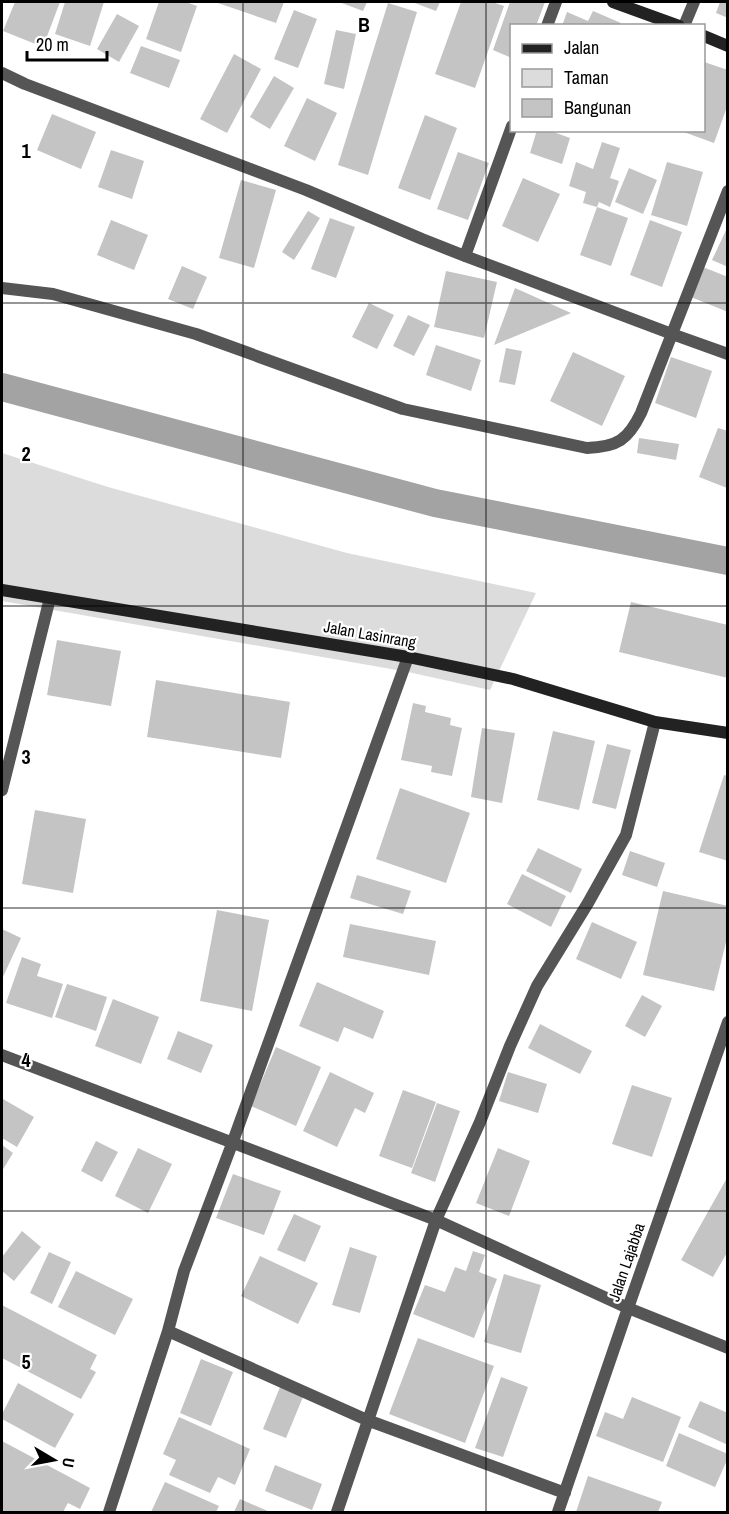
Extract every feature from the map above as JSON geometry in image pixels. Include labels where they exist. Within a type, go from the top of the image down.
[{"type":"street","points":[[549,24],[556,2]]},
{"type":"street","points":[[613,2],[674,24]]},
{"type":"street","points":[[685,24],[694,2]]},
{"type":"street","points":[[705,36],[728,46]]},
{"type":"street","points":[[2,73],[25,84],[306,190],[465,256],[728,354]]},
{"type":"street","points":[[465,256],[510,132]]},
{"type":"street","points":[[2,288],[53,294],[196,334],[403,409],[587,448],[604,448],[626,436],[641,413],[728,191]]},
{"type":"street","name":"Jalan Lasinrang","points":[[2,590],[408,657],[513,679],[655,722],[728,733]]},
{"type":"street","points":[[2,790],[50,598]]},
{"type":"street","points":[[109,1512],[168,1331],[184,1271],[408,657]]},
{"type":"street","points":[[337,1512],[436,1220],[537,986],[626,835],[655,722]]},
{"type":"street","name":"Jalan Lajabba","points":[[558,1512],[728,1022]]},
{"type":"street","points":[[2,1055],[436,1220],[628,1308],[728,1348]]},
{"type":"street","points":[[168,1331],[367,1420],[565,1493]]},
{"type":"green space","points":[[2,453],[108,487],[347,553],[536,593],[490,690],[408,672],[2,601]]},
{"type":"building","points":[[15,2],[60,2],[43,47],[3,31]]},
{"type":"building","points":[[65,2],[104,2],[90,46],[55,34]]},
{"type":"building","points":[[159,2],[186,2],[197,6],[181,52],[146,39]]},
{"type":"building","points":[[215,2],[284,2],[276,23]]},
{"type":"building","points":[[339,2],[367,2],[363,11]]},
{"type":"building","points":[[412,2],[440,2],[436,11]]},
{"type":"building","points":[[461,2],[492,2],[504,6],[475,88],[435,74]]},
{"type":"building","points":[[510,2],[545,2],[537,24],[510,24],[510,57],[493,50]]},
{"type":"building","points":[[720,2],[728,2],[728,18],[716,13]]},
{"type":"building","points":[[388,3],[417,12],[368,175],[338,165]]},
{"type":"building","points":[[294,10],[317,19],[298,68],[274,59]]},
{"type":"building","points":[[593,11],[621,23],[563,24],[567,12],[588,21]]},
{"type":"building","points":[[117,14],[139,26],[119,62],[97,49]]},
{"type":"building","points":[[336,30],[356,34],[344,89],[324,84]]},
{"type":"building","points":[[141,46],[180,60],[169,88],[130,73]]},
{"type":"building","points":[[234,54],[261,69],[227,133],[200,119]]},
{"type":"building","points":[[705,62],[728,70],[728,104],[714,143],[684,132],[705,132]]},
{"type":"building","points":[[274,76],[294,88],[270,129],[250,117]]},
{"type":"building","points":[[307,98],[337,113],[315,161],[284,146]]},
{"type":"building","points":[[52,114],[96,132],[81,169],[37,150]]},
{"type":"building","points":[[425,115],[457,128],[430,200],[398,188]]},
{"type":"building","points":[[536,132],[554,132],[570,138],[562,164],[530,153]]},
{"type":"building","points":[[602,142],[620,148],[610,178],[619,181],[610,207],[599,202],[597,207],[583,203],[586,192],[569,186],[576,162],[593,169]]},
{"type":"building","points":[[111,150],[144,161],[132,199],[98,187]]},
{"type":"building","points":[[458,152],[489,163],[468,220],[437,209]]},
{"type":"building","points":[[667,162],[703,172],[687,226],[651,215]]},
{"type":"building","points":[[629,168],[657,180],[643,214],[615,202]]},
{"type":"building","points":[[523,178],[560,194],[538,242],[502,226]]},
{"type":"building","points":[[241,180],[276,190],[254,268],[219,258]]},
{"type":"building","points":[[597,207],[628,218],[611,266],[580,255]]},
{"type":"building","points":[[308,211],[320,218],[294,260],[282,252]]},
{"type":"building","points":[[330,218],[355,227],[336,278],[311,269]]},
{"type":"building","points":[[111,220],[148,235],[134,270],[97,255]]},
{"type":"building","points":[[650,220],[682,232],[662,287],[630,275]]},
{"type":"building","points":[[728,226],[728,267],[712,260]]},
{"type":"building","points":[[182,266],[207,277],[193,309],[168,299]]},
{"type":"building","points":[[703,267],[728,277],[728,312],[691,297]]},
{"type":"building","points":[[446,271],[497,282],[484,338],[434,327]]},
{"type":"building","points":[[515,288],[571,313],[494,345]]},
{"type":"building","points":[[369,303],[394,315],[377,349],[352,337]]},
{"type":"building","points":[[408,315],[430,325],[414,356],[393,346]]},
{"type":"building","points":[[436,345],[481,360],[471,391],[426,375]]},
{"type":"building","points":[[506,348],[522,351],[515,385],[499,382]]},
{"type":"building","points":[[573,352],[625,376],[602,426],[550,401]]},
{"type":"building","points":[[671,357],[712,371],[696,418],[655,403]]},
{"type":"building","points":[[718,428],[728,431],[727,488],[699,477]]},
{"type":"building","points":[[639,438],[679,444],[676,460],[637,453]]},
{"type":"building","points":[[631,602],[728,625],[728,678],[619,652]]},
{"type":"building","points":[[57,640],[121,651],[111,706],[47,695]]},
{"type":"building","points":[[156,680],[290,702],[281,758],[147,737]]},
{"type":"building","points":[[413,703],[426,706],[425,712],[451,718],[450,725],[462,728],[452,776],[431,772],[432,766],[401,760]]},
{"type":"building","points":[[482,728],[515,733],[502,803],[471,797]]},
{"type":"building","points":[[553,731],[595,741],[579,810],[537,800]]},
{"type":"building","points":[[607,744],[631,750],[616,809],[592,803]]},
{"type":"building","points":[[724,775],[728,776],[728,861],[699,852]]},
{"type":"building","points":[[400,788],[470,813],[446,883],[376,859]]},
{"type":"building","points":[[35,810],[86,819],[73,893],[22,884]]},
{"type":"building","points":[[538,848],[582,869],[571,893],[526,871]]},
{"type":"building","points":[[630,851],[665,863],[657,887],[622,875]]},
{"type":"building","points":[[522,874],[566,896],[551,927],[507,904]]},
{"type":"building","points":[[357,875],[411,891],[403,914],[350,898]]},
{"type":"building","points":[[663,891],[728,906],[728,934],[714,991],[643,975]]},
{"type":"building","points":[[217,910],[269,920],[252,1011],[200,1001]]},
{"type":"building","points":[[592,922],[637,942],[621,979],[576,959]]},
{"type":"building","points":[[350,924],[436,941],[429,975],[343,957]]},
{"type":"building","points":[[2,929],[21,938],[2,979]]},
{"type":"building","points":[[22,957],[41,964],[37,976],[63,984],[52,1018],[6,1003]]},
{"type":"building","points":[[317,982],[384,1011],[373,1039],[344,1027],[338,1042],[299,1026]]},
{"type":"building","points":[[67,984],[107,997],[96,1031],[55,1017]]},
{"type":"building","points":[[642,995],[662,1006],[645,1037],[625,1026]]},
{"type":"building","points":[[113,999],[159,1017],[141,1064],[95,1046]]},
{"type":"building","points":[[540,1024],[592,1051],[580,1074],[528,1048]]},
{"type":"building","points":[[178,1031],[213,1045],[201,1073],[167,1059]]},
{"type":"building","points":[[276,1047],[321,1067],[296,1126],[251,1106]]},
{"type":"building","points":[[330,1072],[374,1093],[365,1113],[355,1108],[337,1147],[303,1131]]},
{"type":"building","points":[[508,1072],[547,1084],[538,1113],[499,1101]]},
{"type":"building","points":[[632,1085],[672,1098],[652,1157],[612,1144]]},
{"type":"building","points":[[403,1090],[436,1102],[412,1168],[379,1156]]},
{"type":"building","points":[[3,1099],[34,1117],[17,1147],[2,1138]]},
{"type":"building","points":[[437,1103],[460,1111],[435,1182],[411,1173]]},
{"type":"building","points":[[96,1141],[118,1152],[102,1182],[81,1171]]},
{"type":"building","points":[[2,1145],[13,1153],[2,1171]]},
{"type":"building","points":[[138,1148],[172,1164],[148,1213],[115,1196]]},
{"type":"building","points":[[498,1148],[530,1161],[509,1216],[476,1203]]},
{"type":"building","points":[[233,1174],[281,1191],[264,1235],[216,1218]]},
{"type":"building","points":[[728,1176],[728,1251],[713,1277],[681,1260]]},
{"type":"building","points":[[294,1214],[321,1226],[305,1262],[277,1250]]},
{"type":"building","points":[[22,1231],[41,1247],[14,1281],[2,1271],[2,1257]]},
{"type":"building","points":[[350,1247],[377,1256],[360,1313],[332,1305]]},
{"type":"building","points":[[473,1251],[485,1255],[479,1272],[497,1279],[474,1338],[413,1314],[425,1285],[445,1292],[455,1267],[466,1271]]},
{"type":"building","points":[[49,1252],[71,1262],[52,1304],[30,1293]]},
{"type":"building","points":[[260,1256],[318,1283],[298,1324],[241,1296]]},
{"type":"building","points":[[76,1271],[133,1299],[115,1335],[58,1307]]},
{"type":"building","points":[[504,1274],[541,1285],[521,1353],[484,1342]]},
{"type":"building","points":[[2,1305],[97,1355],[90,1369],[96,1372],[81,1399],[2,1358]]},
{"type":"building","points":[[418,1338],[494,1366],[465,1443],[389,1414]]},
{"type":"building","points":[[201,1359],[233,1372],[211,1426],[180,1413]]},
{"type":"building","points":[[501,1377],[528,1387],[503,1457],[475,1448]]},
{"type":"building","points":[[18,1383],[74,1414],[55,1448],[2,1419],[2,1414]]},
{"type":"building","points":[[280,1387],[303,1397],[286,1438],[263,1429]]},
{"type":"building","points":[[632,1397],[681,1417],[663,1462],[596,1436],[605,1412],[623,1419]]},
{"type":"building","points":[[700,1401],[728,1413],[728,1445],[688,1427]]},
{"type":"building","points":[[179,1417],[250,1449],[235,1485],[218,1477],[210,1493],[169,1475],[176,1460],[163,1454]]},
{"type":"building","points":[[679,1433],[728,1454],[715,1487],[666,1466]]},
{"type":"building","points":[[2,1441],[90,1488],[80,1509],[68,1503],[63,1512],[2,1512]]},
{"type":"building","points":[[275,1465],[322,1484],[312,1510],[265,1491]]},
{"type":"building","points":[[588,1476],[662,1502],[658,1512],[576,1512]]},
{"type":"building","points":[[165,1482],[219,1506],[216,1512],[151,1512]]},
{"type":"building","points":[[240,1499],[270,1512],[234,1512]]},
{"type":"waterway","points":[[2,387],[435,503],[728,561]]}]
